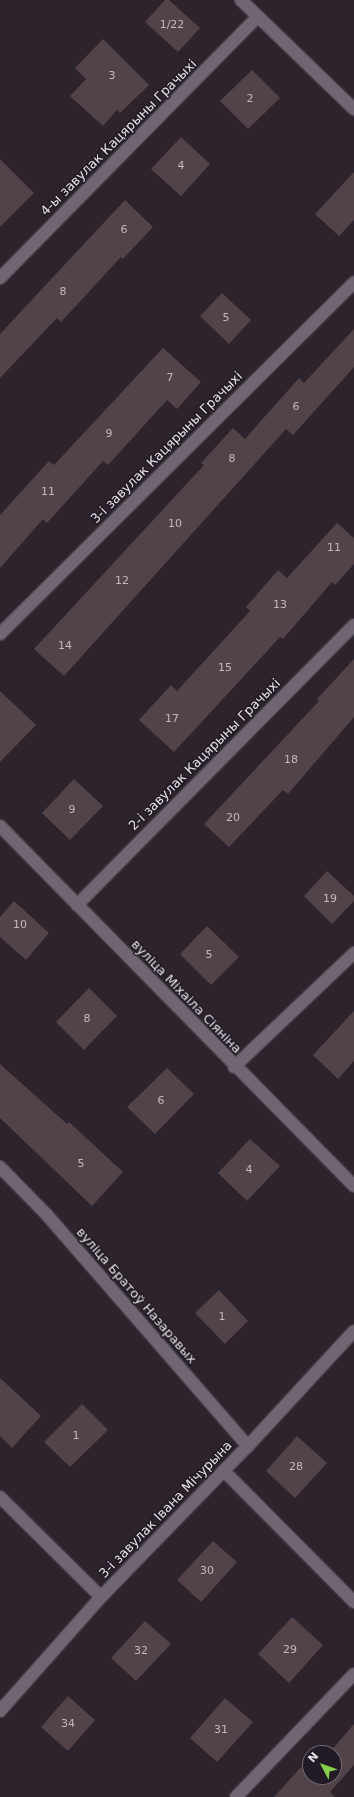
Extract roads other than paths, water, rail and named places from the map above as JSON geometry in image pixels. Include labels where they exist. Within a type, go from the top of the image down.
[{"type":"street","points":[[241,0],[354,109]]},
{"type":"street","name":"4-ы завулак Кацярыны Грачыхі","points":[[0,278],[257,17]]},
{"type":"street","name":"3-і завулак Кацярыны Грачыхі","points":[[0,634],[354,282]]},
{"type":"street","name":"2-і завулак Кацярыны Грачыхі","points":[[77,905],[354,625]]},
{"type":"street","name":"вуліца Міхаіла Сіяніна","points":[[0,826],[234,1067],[354,1186]]},
{"type":"street","points":[[234,1067],[354,952]]},
{"type":"street","name":"вуліца Братоў Назаравых","points":[[0,1167],[46,1215],[248,1446]]},
{"type":"street","name":"3-і завулак Івана Мічурына","points":[[0,1711],[101,1597],[248,1446],[354,1331]]},
{"type":"street","points":[[224,1471],[354,1602]]},
{"type":"street","points":[[0,1497],[101,1597]]},
{"type":"street","points":[[236,1797],[354,1674]]}]
